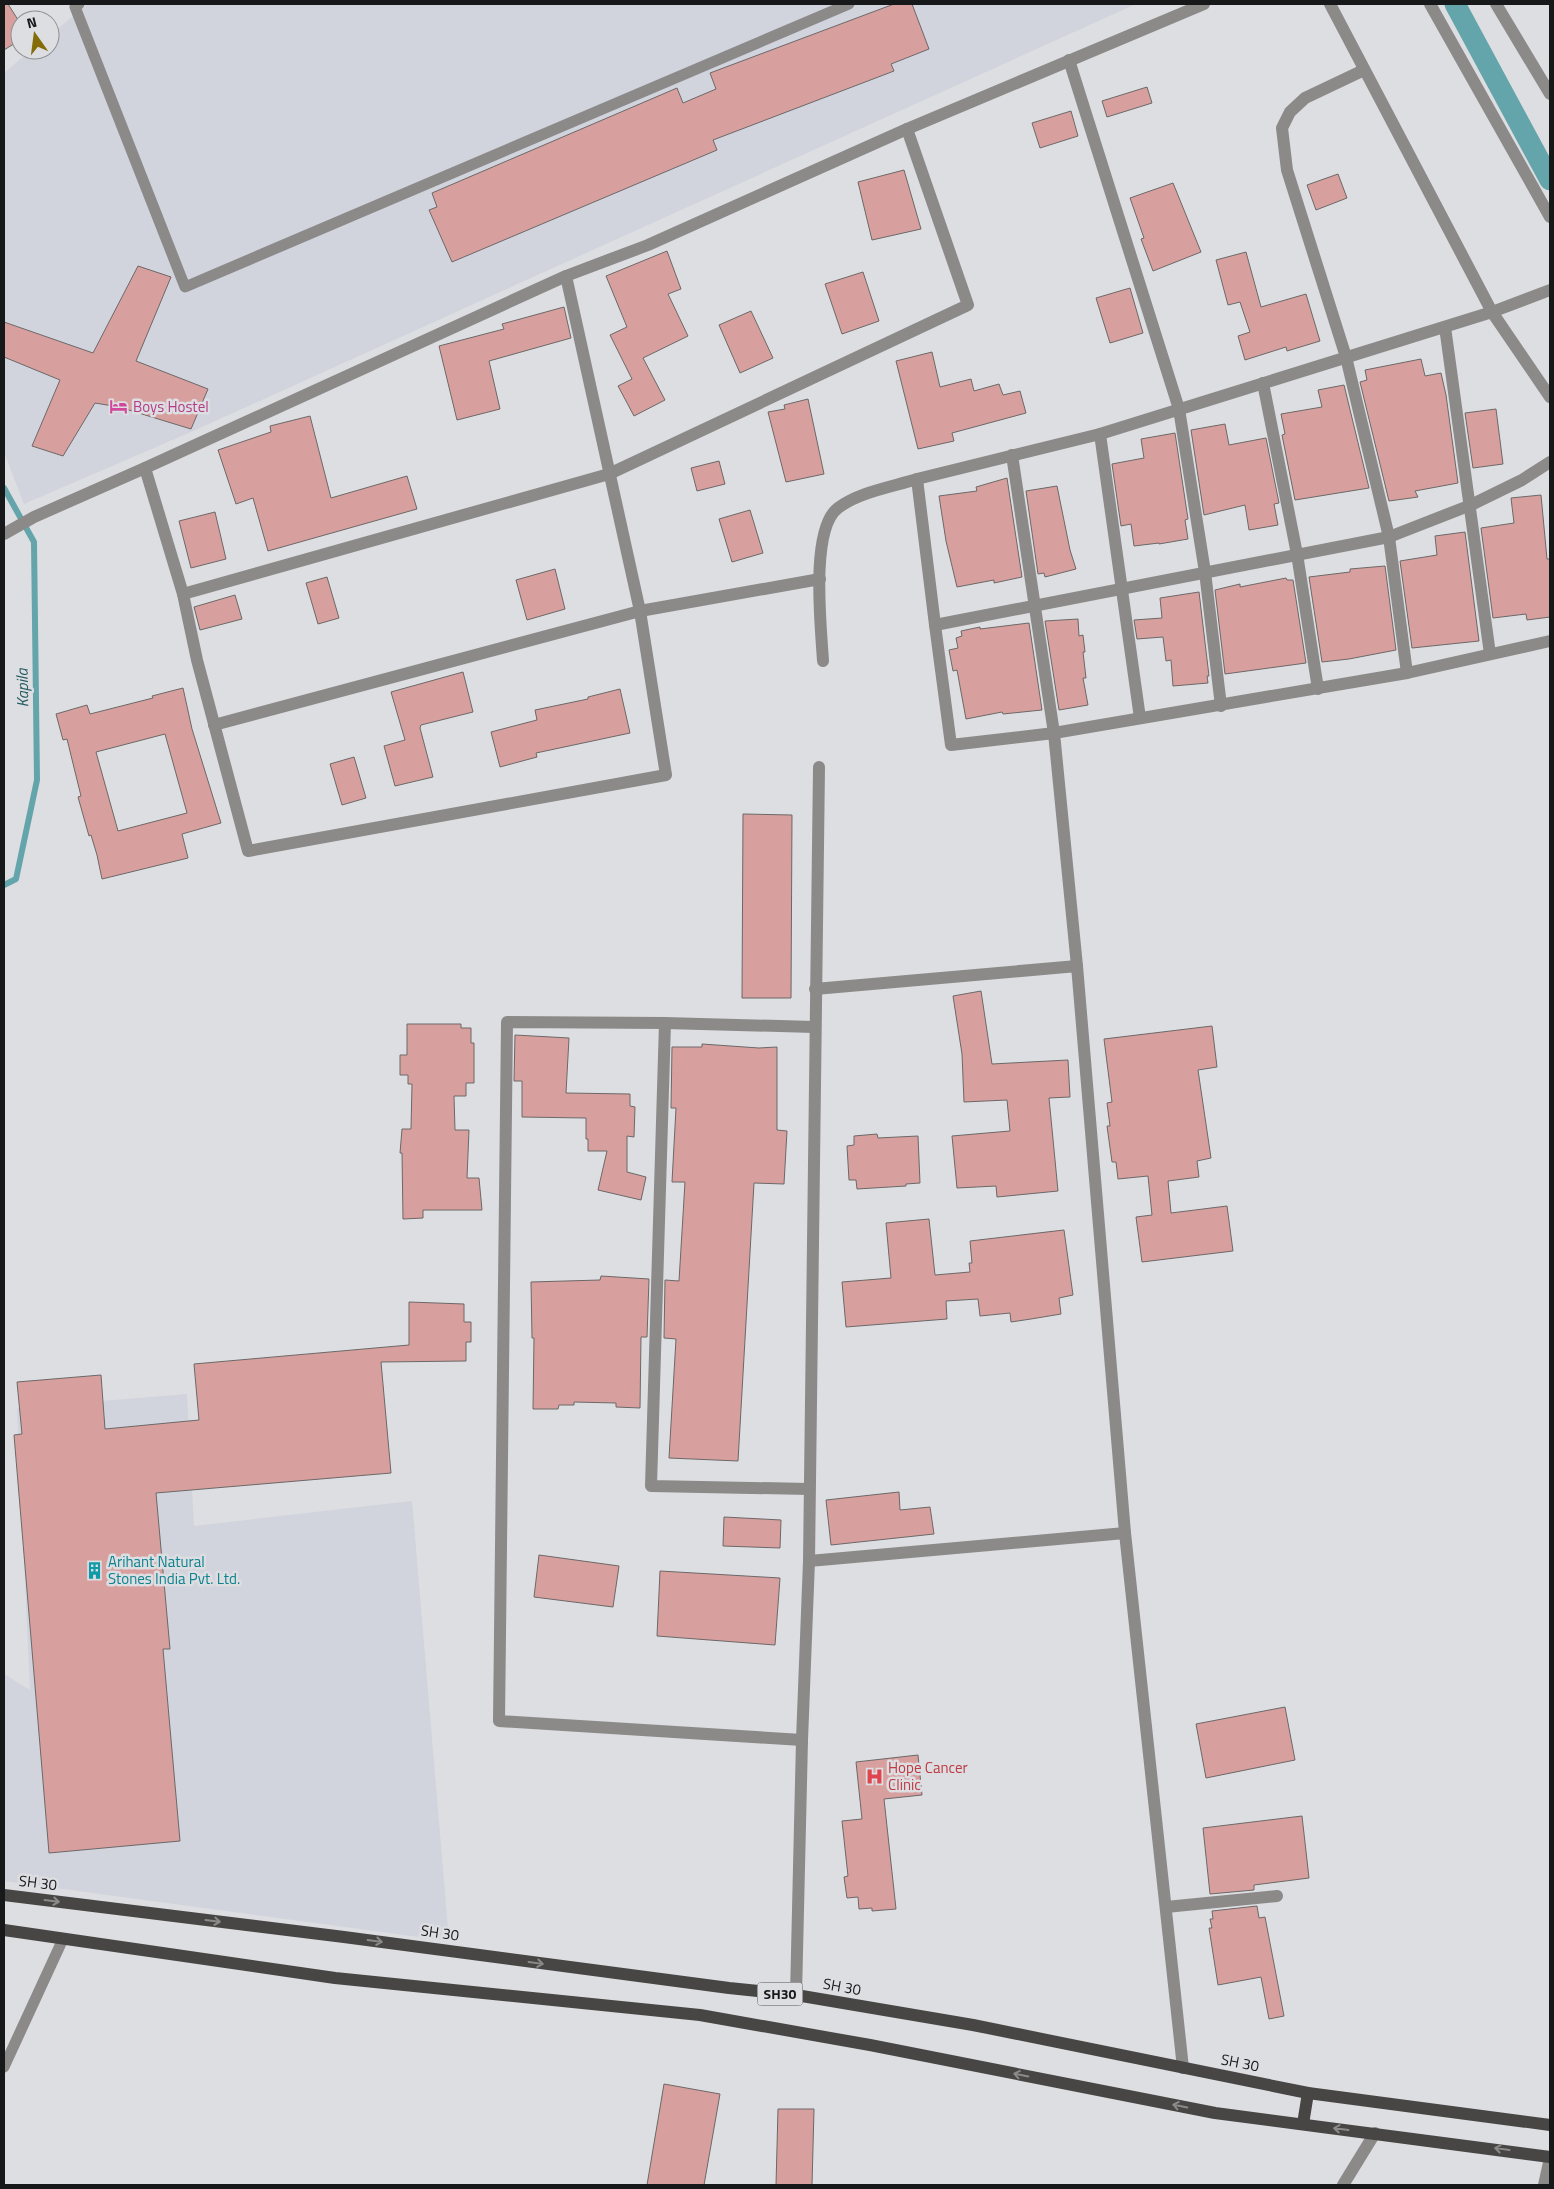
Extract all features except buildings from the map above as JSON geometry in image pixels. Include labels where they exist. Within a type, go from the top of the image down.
[{"type":"main road","name":"SH 30","points":[[4,1895],[796,1995],[973,2025],[1308,2093],[1550,2125]]},
{"type":"main road","name":"SH30","points":[[4,1930],[335,1978],[700,2015],[870,2045],[1215,2113],[1550,2157]]},
{"type":"main road","points":[[1303,2124],[1308,2093]]},
{"type":"street","points":[[4,534],[34,517],[566,276],[648,245],[907,129],[1204,4]]},
{"type":"street","points":[[1330,4],[1492,312],[1550,397]]},
{"type":"street","points":[[1430,4],[1550,217]]},
{"type":"street","points":[[1496,4],[1550,94]]},
{"type":"street","points":[[1069,60],[1179,409],[1205,572],[1221,706]]},
{"type":"street","points":[[1364,70],[1305,98],[1290,112],[1282,128],[1287,170],[1346,357],[1389,537],[1407,673]]},
{"type":"street","points":[[183,594],[609,474],[968,305],[907,129]]},
{"type":"street","points":[[144,468],[183,594],[197,660],[248,851],[666,775],[640,611],[566,276]]},
{"type":"street","points":[[822,661],[819,561],[823,533],[836,509],[856,498],[917,479],[1100,434],[1492,312],[1550,290]]},
{"type":"street","points":[[1445,327],[1490,654]]},
{"type":"street","points":[[1263,383],[1297,554],[1318,689]]},
{"type":"street","points":[[1100,434],[1140,718]]},
{"type":"street","points":[[1012,455],[1054,733],[1077,966],[1125,1533],[1183,2068]]},
{"type":"street","points":[[935,625],[1389,537],[1471,505],[1522,480],[1550,463]]},
{"type":"street","points":[[1550,463],[1550,477]]},
{"type":"street","points":[[917,479],[951,745],[1054,733],[1221,706],[1407,673],[1550,641]]},
{"type":"street","points":[[214,725],[640,611],[820,579]]},
{"type":"street","points":[[796,1995],[802,1740],[809,1561],[818,767]]},
{"type":"street","points":[[815,989],[1077,966]]},
{"type":"street","points":[[802,1740],[499,1721],[507,1022],[665,1023],[814,1027]]},
{"type":"street","points":[[665,1023],[650,1486],[809,1489]]},
{"type":"street","points":[[809,1561],[1125,1533]]},
{"type":"street","points":[[1166,1907],[1277,1896]]},
{"type":"street","points":[[1344,2185],[1375,2133]]},
{"type":"street","points":[[1544,2185],[1550,2157]]},
{"type":"lane","points":[[79,4],[75,7],[185,287],[849,4]]},
{"type":"lane","points":[[4,2067],[63,1939]]},
{"type":"shaded area","points":[[88,4],[1136,4],[193,431],[24,504],[4,452],[4,73],[19,60],[60,60],[60,27]]},
{"type":"shaded area","points":[[187,1394],[194,1526],[412,1501],[449,1941],[4,1881],[4,1674],[30,1690],[17,1408]]},
{"type":"waterway","points":[[1455,4],[1550,180]]},
{"type":"waterway","name":"Kapila","points":[[4,488],[34,542],[37,780],[16,879],[4,885]]},
{"type":"place","name":"Boys Hostel","points":[[119,407]]},
{"type":"place","name":"Arihant Natural Stones India Pvt. Ltd.","points":[[94,1571]]},
{"type":"place","name":"Hope Cancer Clinic","points":[[874,1777]]}]
